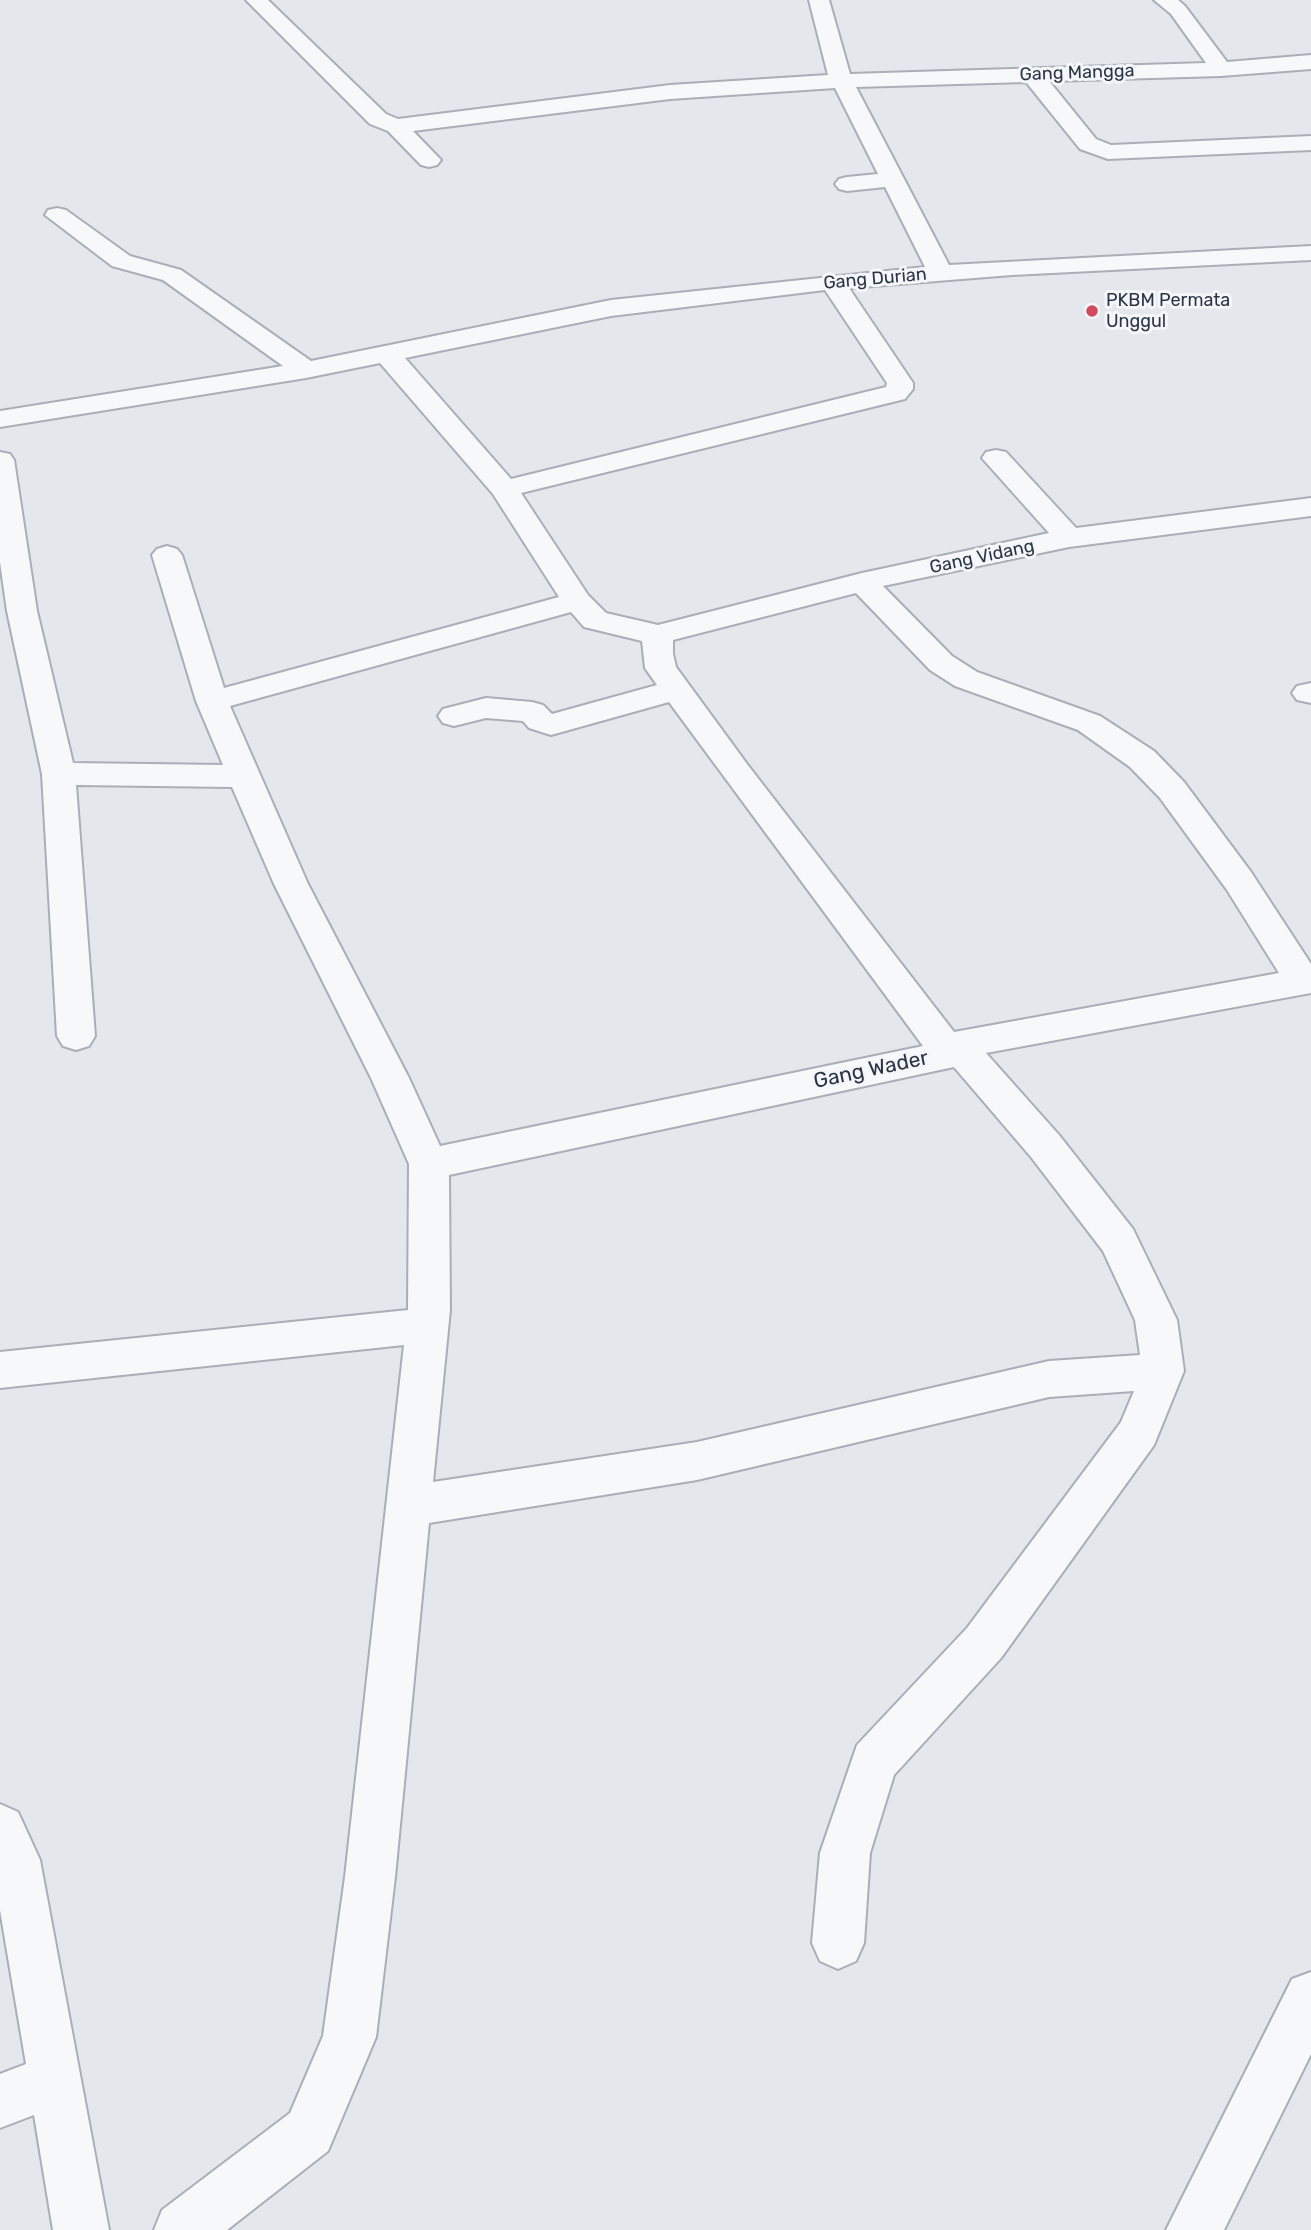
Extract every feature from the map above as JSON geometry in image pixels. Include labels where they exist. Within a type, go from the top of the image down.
[{"type":"street","points":[[256,0],[379,119],[396,126],[429,160]]},
{"type":"street","points":[[819,0],[834,65],[942,274]]},
{"type":"street","points":[[1164,0],[1178,10],[1222,69]]},
{"type":"street","name":"Gang Mangga","points":[[396,126],[670,92],[842,81],[1222,69],[1311,62]]},
{"type":"street","points":[[1032,75],[1088,144],[1108,152],[1311,143]]},
{"type":"street","points":[[847,184],[893,180]]},
{"type":"street","points":[[57,215],[121,261],[172,275],[306,370]]},
{"type":"street","name":"Gang Durian","points":[[0,419],[306,370],[611,308],[832,282],[1012,267],[1311,253]]},
{"type":"street","points":[[522,483],[895,393],[900,389],[900,383],[832,282]]},
{"type":"street","points":[[399,350],[522,483],[577,601],[595,621],[658,634],[657,654],[661,668],[735,772],[954,1049],[1045,1146],[1119,1241],[1156,1320],[1163,1371],[1139,1432],[984,1643],[874,1762],[845,1853],[838,1943]]},
{"type":"street","points":[[996,458],[1069,538]]},
{"type":"street","points":[[0,460],[22,611],[59,774],[76,1036]]},
{"type":"street","name":"Gang Vidang","points":[[658,634],[862,582],[1069,538],[1311,507]]},
{"type":"street","points":[[167,555],[212,701],[291,884],[390,1078],[429,1164],[427,1325],[349,2037],[309,2132],[182,2230]]},
{"type":"street","points":[[862,582],[941,663],[966,679],[1089,723],[1142,759],[1172,790],[1308,981]]},
{"type":"street","points":[[212,701],[577,601]]},
{"type":"street","points":[[454,716],[486,708],[532,712],[540,721],[551,725],[677,689]]},
{"type":"street","points":[[59,774],[246,776]]},
{"type":"street","name":"Gang Wader","points":[[429,1164],[954,1049],[1308,981]]},
{"type":"street","points":[[0,1370],[427,1325]]},
{"type":"street","points":[[409,1506],[697,1461],[1049,1379],[1163,1371]]},
{"type":"street","points":[[0,1829],[15,1860],[23,1895],[81,2230]]},
{"type":"street","points":[[1194,2230],[1311,1997]]},
{"type":"street","points":[[0,2101],[56,2080]]},
{"type":"place","name":"PKBM Permata Unggul","points":[[1092,311]]}]
